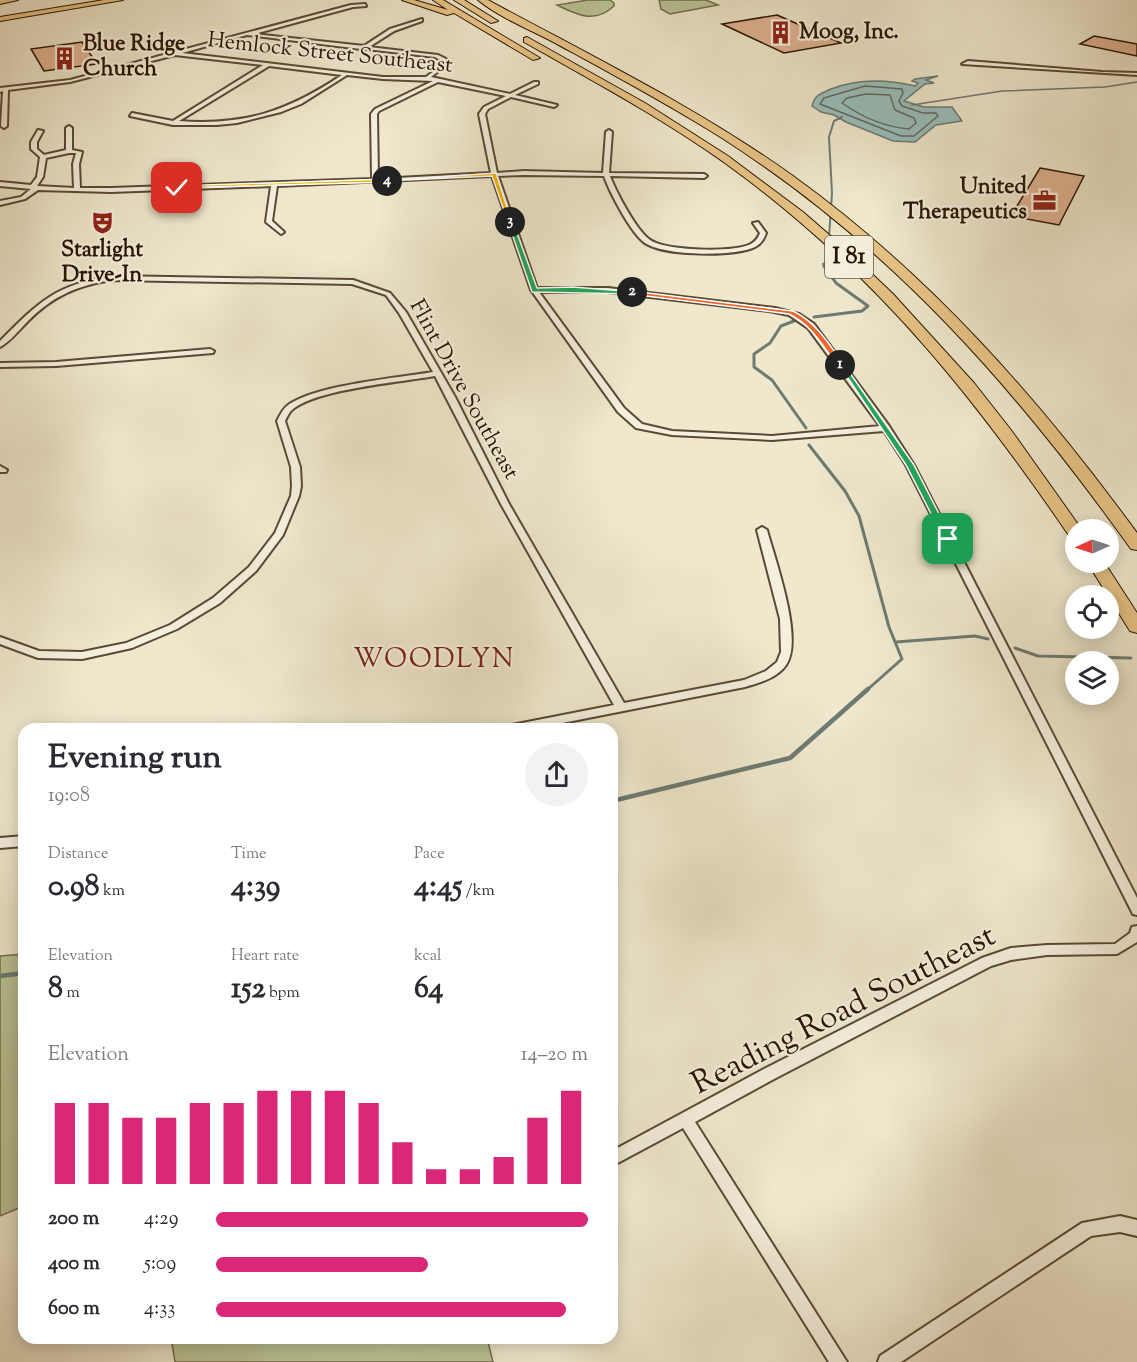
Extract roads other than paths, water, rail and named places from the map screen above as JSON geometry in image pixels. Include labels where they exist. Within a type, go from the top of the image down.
[{"type":"highway","points":[[1,1],[14,0]]},
{"type":"highway","points":[[12,18],[76,0]]},
{"type":"highway","points":[[0,20],[119,0]]},
{"type":"highway","points":[[406,0],[475,22]]},
{"type":"highway","points":[[437,0],[542,61]]},
{"type":"highway","name":"I 81","points":[[458,0],[684,132],[749,175],[794,210],[851,259],[920,328],[1003,428],[1066,519]]},
{"type":"highway","name":"I 81","points":[[482,0],[704,123],[787,177],[890,259],[990,357],[1068,450],[1137,545]]},
{"type":"highway","points":[[501,0],[688,102],[741,138],[787,177]]},
{"type":"highway","points":[[681,143],[747,184],[780,208],[920,328]]},
{"type":"highway","points":[[1102,573],[1137,627]]},
{"type":"street","points":[[4,126],[3,90],[63,82],[353,6],[365,5]]},
{"type":"street","points":[[363,49],[392,30],[420,20]]},
{"type":"street","points":[[246,34],[436,56],[444,60],[444,65],[427,78]]},
{"type":"street","name":"Hemlock Street Southeast","points":[[173,53],[383,78],[427,78],[554,105]]},
{"type":"street","points":[[964,64],[968,62],[1137,74]]},
{"type":"street","points":[[173,123],[268,65]]},
{"type":"street","points":[[132,115],[173,123],[225,124],[273,113],[301,103],[346,74]]},
{"type":"street","points":[[375,181],[374,114],[377,110],[438,80]]},
{"type":"street","points":[[536,83],[486,108],[482,114],[494,174],[534,290],[621,410],[639,426],[672,434],[772,438],[886,428]]},
{"type":"street","points":[[69,128],[69,152]]},
{"type":"street","points":[[40,131],[34,142],[34,149],[43,157]]},
{"type":"street","points":[[609,132],[606,174],[640,234],[649,242],[656,245],[718,252],[735,250],[752,246],[760,240],[763,233],[756,224]]},
{"type":"street","points":[[43,157],[79,152],[76,164],[77,190]]},
{"type":"street","points":[[0,204],[23,198],[34,188],[40,177],[43,157]]},
{"type":"street","points":[[0,184],[77,190],[375,181],[494,174],[704,176]]},
{"type":"street","points":[[274,184],[270,222],[281,232]]},
{"type":"street","name":"Flint Drive Southeast","points":[[0,345],[38,307],[54,295],[88,281],[135,277],[353,282],[388,294],[402,312],[505,504],[620,706]]},
{"type":"street","points":[[534,290],[617,291],[791,312],[803,318],[811,326],[886,428],[910,465],[1137,910]]},
{"type":"street","points":[[0,365],[56,364],[210,351]]},
{"type":"street","points":[[0,640],[30,653],[58,658],[83,656],[109,651],[151,637],[186,621],[224,595],[255,566],[275,541],[287,516],[295,496],[297,479],[281,421],[285,412],[293,405],[317,395],[436,374]]},
{"type":"street","points":[[540,723],[745,683],[767,675],[782,663],[788,648],[787,627],[762,531]]},
{"type":"street","points":[[0,843],[18,842]]},
{"type":"street","name":"Reading Road Southeast","points":[[618,1155],[987,962],[1011,954],[1047,950],[1117,949],[1136,936],[1137,931]]},
{"type":"street","points":[[686,1120],[839,1362]]},
{"type":"street","points":[[886,1362],[1088,1229],[1120,1224],[1137,1228]]},
{"type":"water","points":[[938,76],[926,80],[934,83],[925,84],[904,101],[924,107],[952,107],[962,121],[936,125],[915,142],[893,141],[834,115],[821,112],[812,106],[821,93],[841,85],[862,81],[883,81],[915,86],[918,83],[912,81],[915,79]]},
{"type":"waterway","points":[[912,105],[1002,91],[1105,87],[1137,82]]},
{"type":"waterway","points":[[829,237],[832,193],[829,137],[834,121],[842,117],[839,119]]},
{"type":"waterway","points":[[824,267],[823,264],[831,261],[829,244]]},
{"type":"waterway","points":[[814,317],[862,311],[868,306],[836,283],[824,266]]},
{"type":"waterway","points":[[794,321],[781,326],[770,343],[754,354],[754,367],[772,380],[806,428]]},
{"type":"waterway","points":[[809,445],[845,491],[859,516],[889,627],[902,659],[867,690]]},
{"type":"waterway","points":[[896,642],[975,636],[988,639]]},
{"type":"waterway","points":[[1015,648],[1038,656],[1131,658]]},
{"type":"waterway","points":[[618,800],[790,758],[868,689]]},
{"type":"waterway","points":[[0,976],[18,974]]},
{"type":"place","name":"Moog, Inc.","points":[[781,33]]},
{"type":"place","name":"Blue Ridge Church","points":[[65,58]]},
{"type":"place","name":"United Therapeutics","points":[[1045,201]]},
{"type":"place","name":"Starlight Drive-In","points":[[102,222]]},
{"type":"district","name":"WOODLYN","points":[[434,660]]}]
